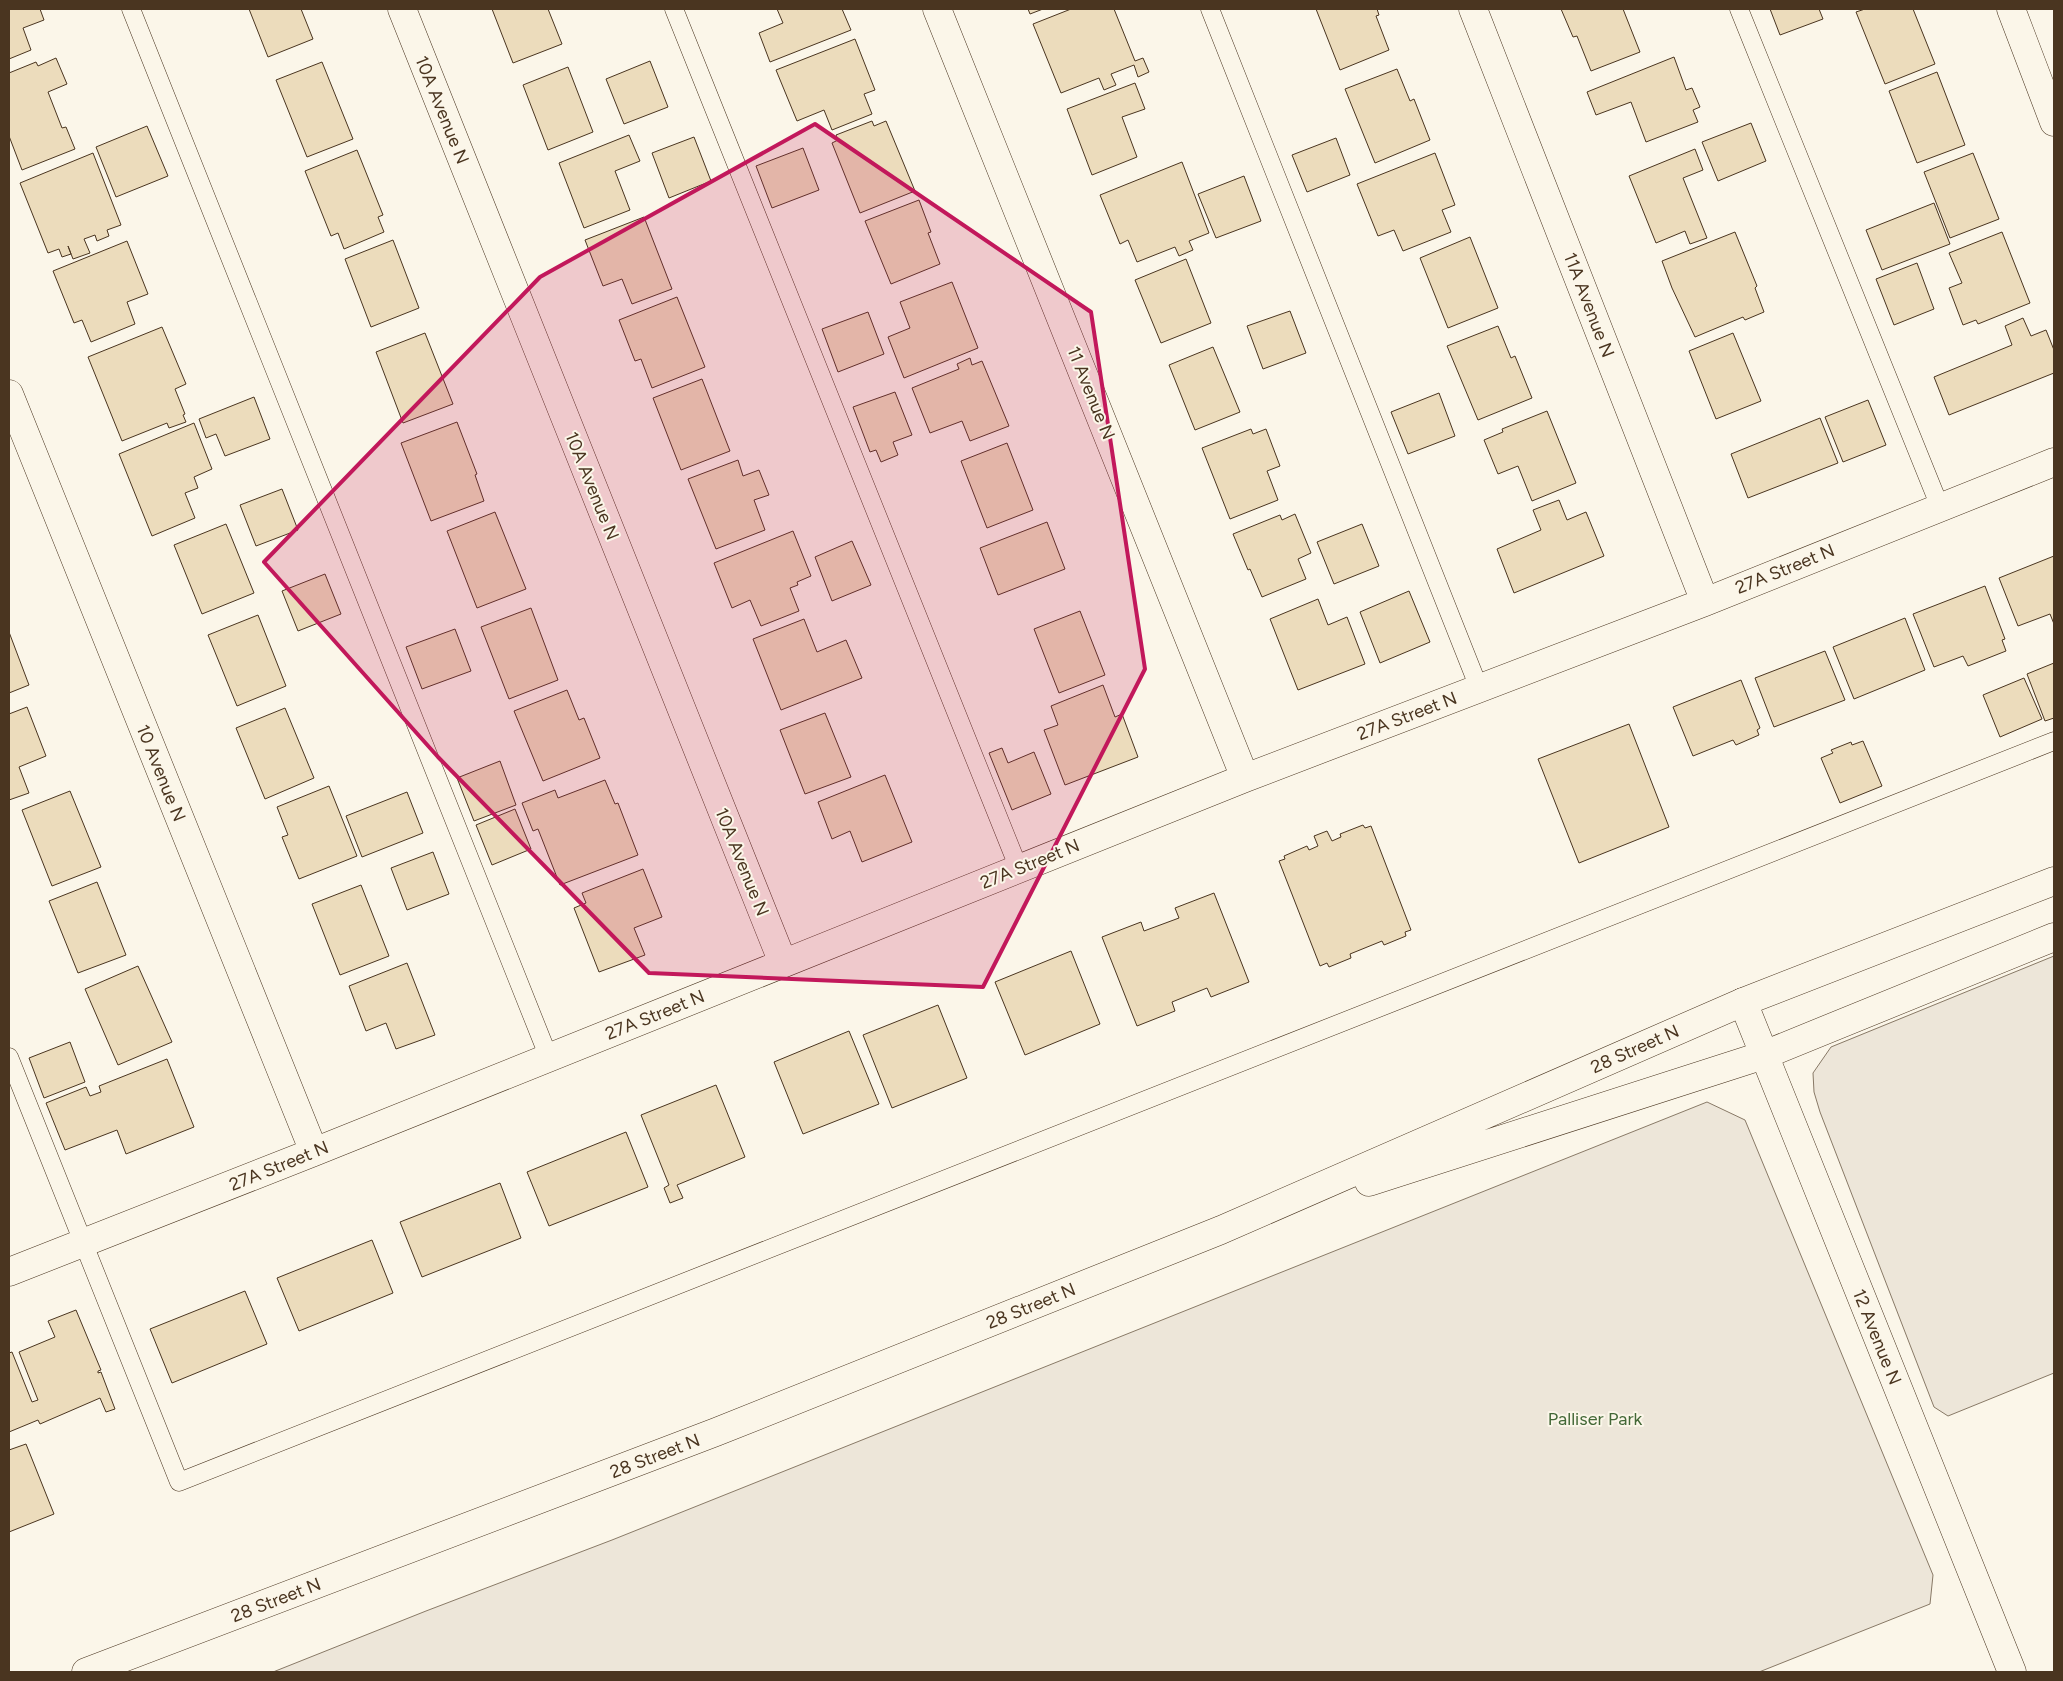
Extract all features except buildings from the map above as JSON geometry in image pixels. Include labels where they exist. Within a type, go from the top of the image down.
[{"type":"street","name":"10A Avenue N","points":[[402,9],[783,963]]},
{"type":"street","name":"11 Avenue N","points":[[937,9],[1245,778]]},
{"type":"street","name":"11A Avenue N","points":[[1472,9],[1705,602]]},
{"type":"street","points":[[2011,9],[2054,122]]},
{"type":"street","name":"10 Avenue N","points":[[9,394],[314,1152]]},
{"type":"street","name":"27A Street N","points":[[9,1272],[314,1152],[1245,778],[1705,602],[2054,462]]},
{"type":"street","name":"28 Street N","points":[[86,1672],[707,1436],[1220,1230],[1743,1002],[2054,881]]},
{"type":"street","name":"28 Street N","points":[[1220,1230],[1764,1054],[2054,937]]},
{"type":"street","name":"12 Avenue N","points":[[1743,1002],[2012,1672]]},
{"type":"lane","points":[[131,9],[549,1058]]},
{"type":"lane","points":[[674,9],[1019,869]]},
{"type":"lane","points":[[1210,9],[1479,688]]},
{"type":"lane","points":[[1739,9],[1940,507]]},
{"type":"lane","points":[[9,1057],[179,1482],[1422,989],[2054,741]]},
{"type":"highlighted area","points":[[815,124],[1091,312],[1145,669],[983,987],[649,973],[438,757],[264,562],[540,277]]},
{"type":"green space","points":[[2054,956],[2054,1373],[1948,1416],[1934,1407],[1820,1112],[1814,1092],[1813,1073],[1831,1047]]},
{"type":"green space","name":"Palliser Park","points":[[1707,1102],[1745,1120],[1933,1575],[1930,1604],[1759,1672],[273,1672],[612,1540]]}]
